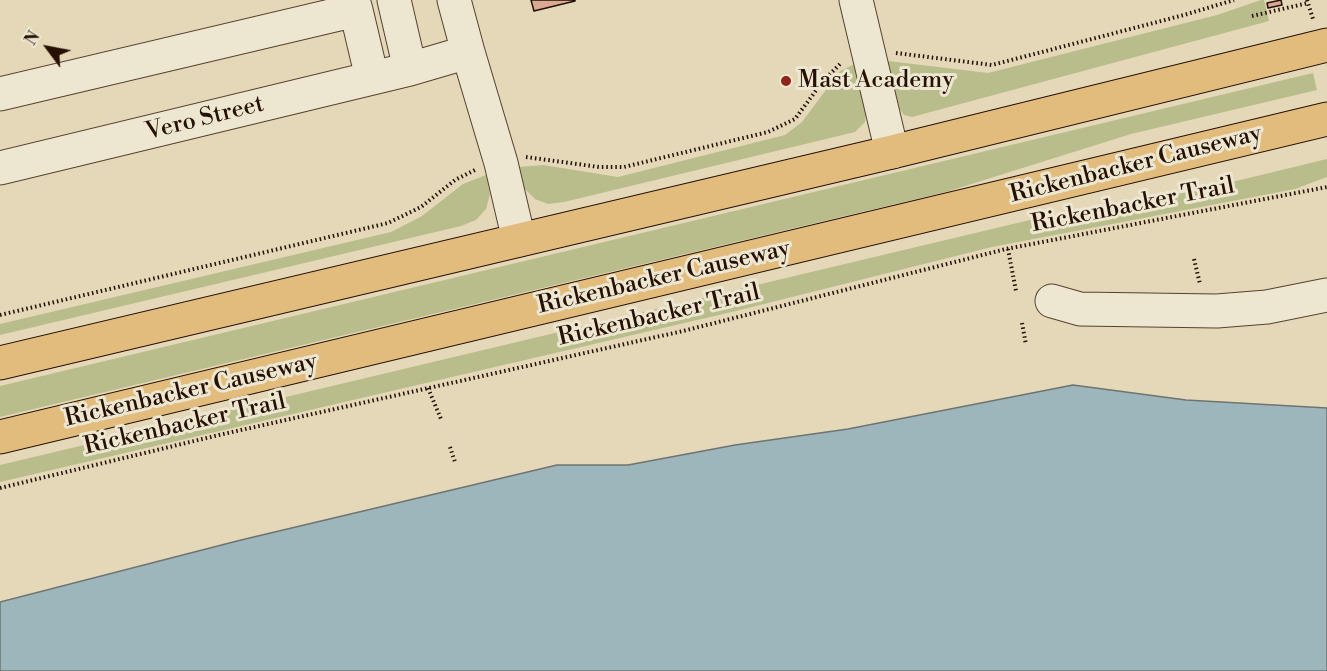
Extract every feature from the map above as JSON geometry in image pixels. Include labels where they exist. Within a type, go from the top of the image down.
[{"type":"main road","points":[[0,363],[892,152],[1327,45]]},
{"type":"main road","name":"Rickenbacker Causeway","points":[[0,437],[1327,119]]},
{"type":"lane","points":[[394,0],[410,69]]},
{"type":"lane","points":[[454,0],[501,163],[519,240]]},
{"type":"lane","points":[[856,0],[892,152]]},
{"type":"lane","points":[[0,94],[354,5],[372,78]]},
{"type":"lane","name":"Vero Street","points":[[0,168],[410,69],[468,52]]},
{"type":"lane","points":[[1052,301],[1080,309],[1216,311],[1268,307],[1327,296]]},
{"type":"path","points":[[889,52],[992,65],[1174,18],[1234,0]]},
{"type":"path","points":[[1252,16],[1307,2],[1311,12]]},
{"type":"path","points":[[518,158],[532,156],[599,167],[624,167],[768,132],[795,119],[823,81],[847,59]]},
{"type":"path","points":[[0,315],[388,223],[421,207],[455,180],[483,167]]},
{"type":"path","name":"Rickenbacker Trail","points":[[0,488],[682,330],[1008,249],[1327,187]]},
{"type":"path","points":[[1008,249],[1016,291]]},
{"type":"path","points":[[1194,259],[1197,268]]},
{"type":"path","points":[[1022,323],[1026,345]]},
{"type":"path","points":[[428,388],[441,419]]},
{"type":"path","points":[[450,447],[455,462]]},
{"type":"green space","points":[[1264,0],[1269,21],[912,117],[904,115],[899,108],[888,61],[988,73],[1217,15]]},
{"type":"green space","points":[[855,64],[866,109],[865,122],[855,132],[564,202],[548,204],[535,199],[524,188],[518,167],[543,165],[618,177],[785,135],[802,122],[840,71]]},
{"type":"green space","points":[[1313,73],[1317,90],[1131,134],[946,192],[0,417],[0,386]]},
{"type":"green space","points":[[1327,159],[1327,177],[1295,189],[992,247],[736,311],[0,482],[0,465],[1034,219],[1199,190]]},
{"type":"green space","points":[[486,175],[490,194],[486,209],[476,220],[461,226],[0,335],[0,324],[391,232],[422,216],[463,184]]},
{"type":"water","points":[[1073,385],[1186,400],[1327,408],[1327,671],[0,671],[0,602],[241,540],[557,465],[628,465],[735,445],[848,429]]},
{"type":"building","points":[[531,0],[575,0],[575,1],[534,11]]},
{"type":"building","points":[[1281,0],[1282,5],[1268,8],[1267,3]]},
{"type":"place","name":"Mast Academy","points":[[786,81]]}]
